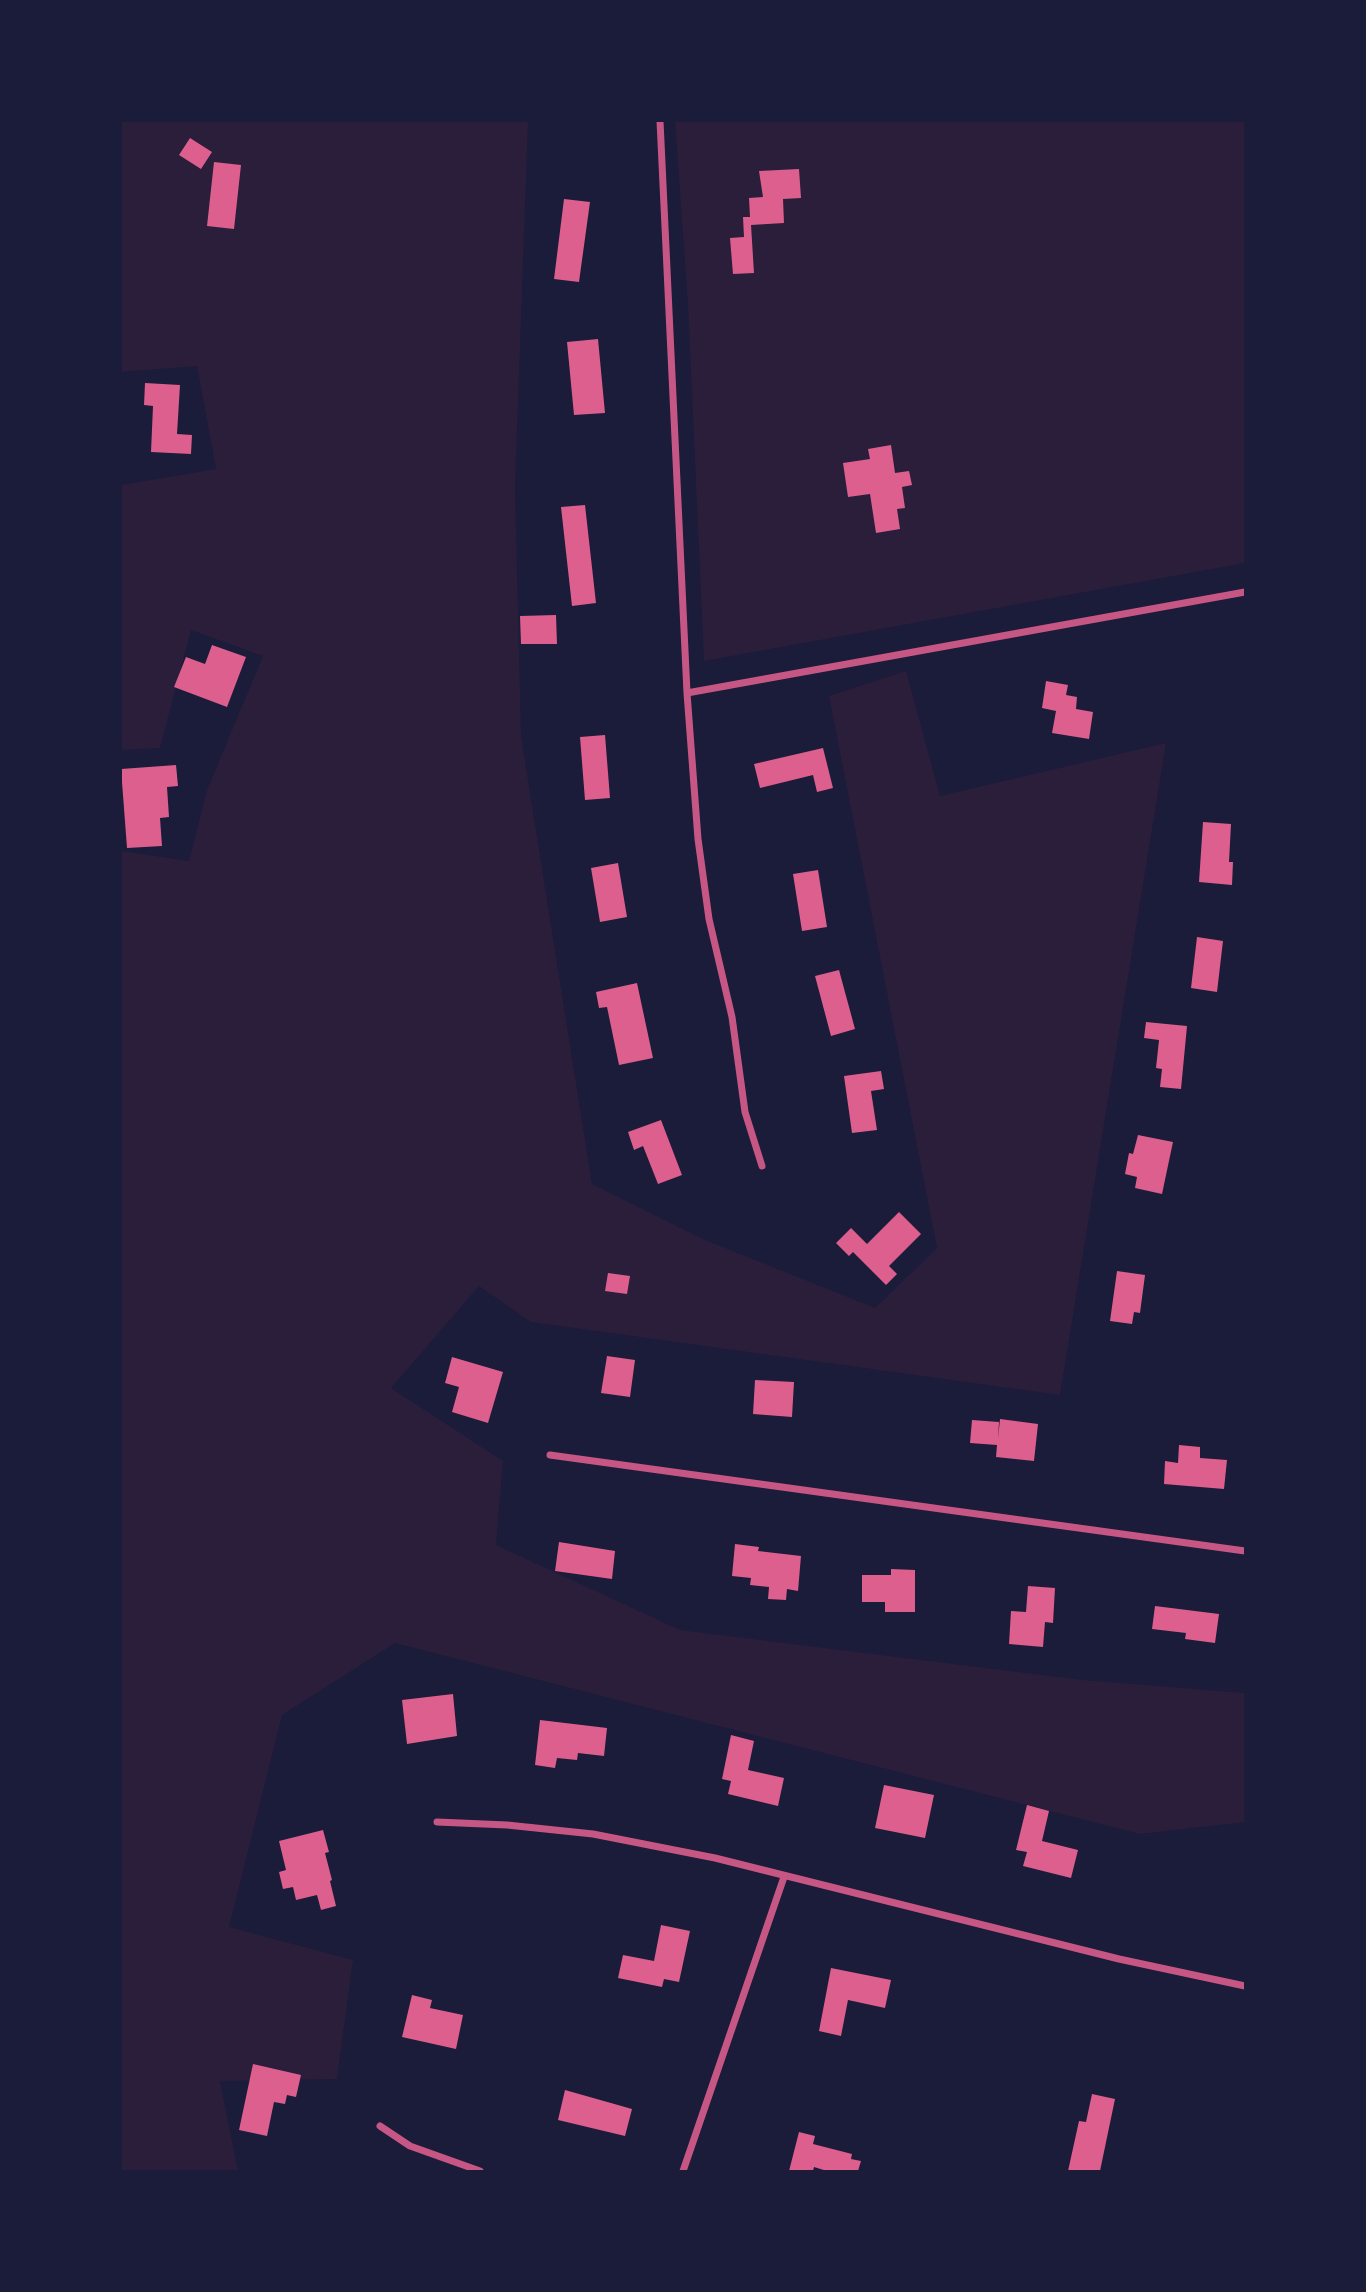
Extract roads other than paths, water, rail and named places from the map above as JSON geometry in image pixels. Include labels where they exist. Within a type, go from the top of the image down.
[{"type":"street","points":[[660,121],[687,693],[698,839],[709,919],[732,1017],[745,1112],[762,1166]]},
{"type":"street","points":[[687,693],[1245,592]]},
{"type":"street","points":[[550,1455],[1245,1551]]},
{"type":"street","points":[[437,1822],[593,1833],[715,1858],[1118,1959],[1245,1986]]},
{"type":"street","points":[[683,2171],[784,1877]]},
{"type":"street","points":[[380,2126],[410,2146],[480,2171]]}]
